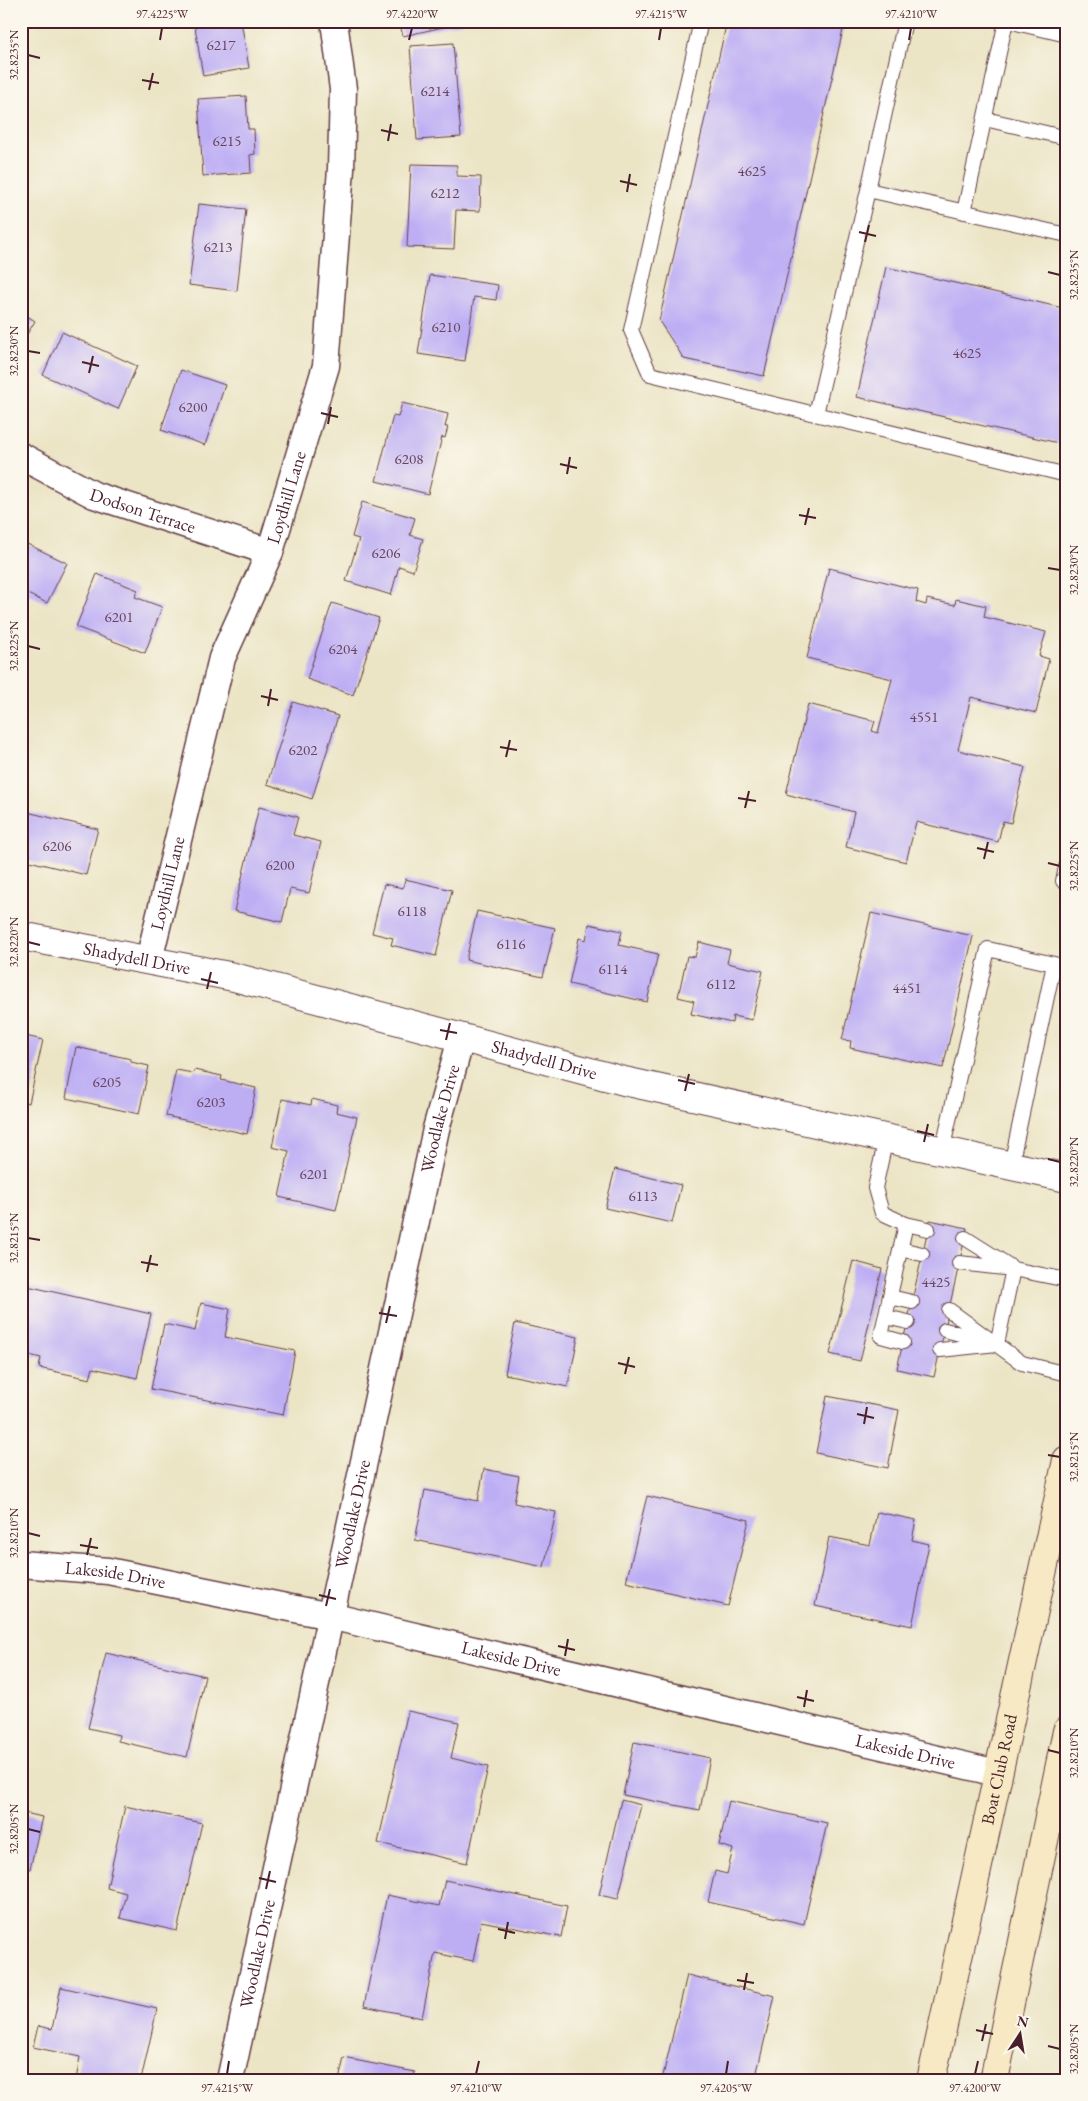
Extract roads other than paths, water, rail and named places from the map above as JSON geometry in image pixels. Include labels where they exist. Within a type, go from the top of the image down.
[{"type":"main road","name":"Boat Club Road","points":[[931,2080],[1067,1460]]},
{"type":"main road","points":[[994,2080],[1058,1815],[1067,1731]]},
{"type":"street","name":"Loydhill Lane","points":[[149,960],[222,658],[270,552],[326,366],[342,169],[343,89],[334,21]]},
{"type":"street","name":"Dodson Terrace","points":[[21,456],[94,495],[270,552]]},
{"type":"street","name":"Shadydell Drive","points":[[21,936],[234,977],[624,1081],[1067,1178]]},
{"type":"street","name":"Woodlake Drive","points":[[230,2080],[436,1129],[461,1039]]},
{"type":"street","name":"Lakeside Drive","points":[[21,1564],[108,1571],[330,1616],[997,1773]]},
{"type":"lane","points":[[701,21],[631,330],[650,374],[1067,475]]},
{"type":"lane","points":[[816,414],[905,21]]},
{"type":"lane","points":[[964,212],[1007,21],[1067,35]]},
{"type":"lane","points":[[985,119],[1067,138]]},
{"type":"lane","points":[[868,190],[1067,235]]},
{"type":"lane","points":[[1067,863],[1063,881],[1067,882]]},
{"type":"lane","points":[[942,1151],[988,949],[1060,965],[1011,1165]]},
{"type":"lane","points":[[886,1138],[875,1188],[882,1212],[906,1224],[928,1229]]},
{"type":"lane","points":[[903,1342],[882,1336],[906,1224]]},
{"type":"lane","points":[[965,1238],[1013,1269]]},
{"type":"lane","points":[[900,1250],[922,1254]]},
{"type":"lane","points":[[960,1263],[1013,1269],[1067,1280]]},
{"type":"lane","points":[[997,1344],[1013,1269]]},
{"type":"lane","points":[[890,1297],[912,1302]]},
{"type":"lane","points":[[948,1310],[1022,1364],[1067,1374]]},
{"type":"lane","points":[[886,1317],[908,1322]]},
{"type":"lane","points":[[945,1330],[997,1344]]},
{"type":"lane","points":[[940,1350],[997,1344]]}]
